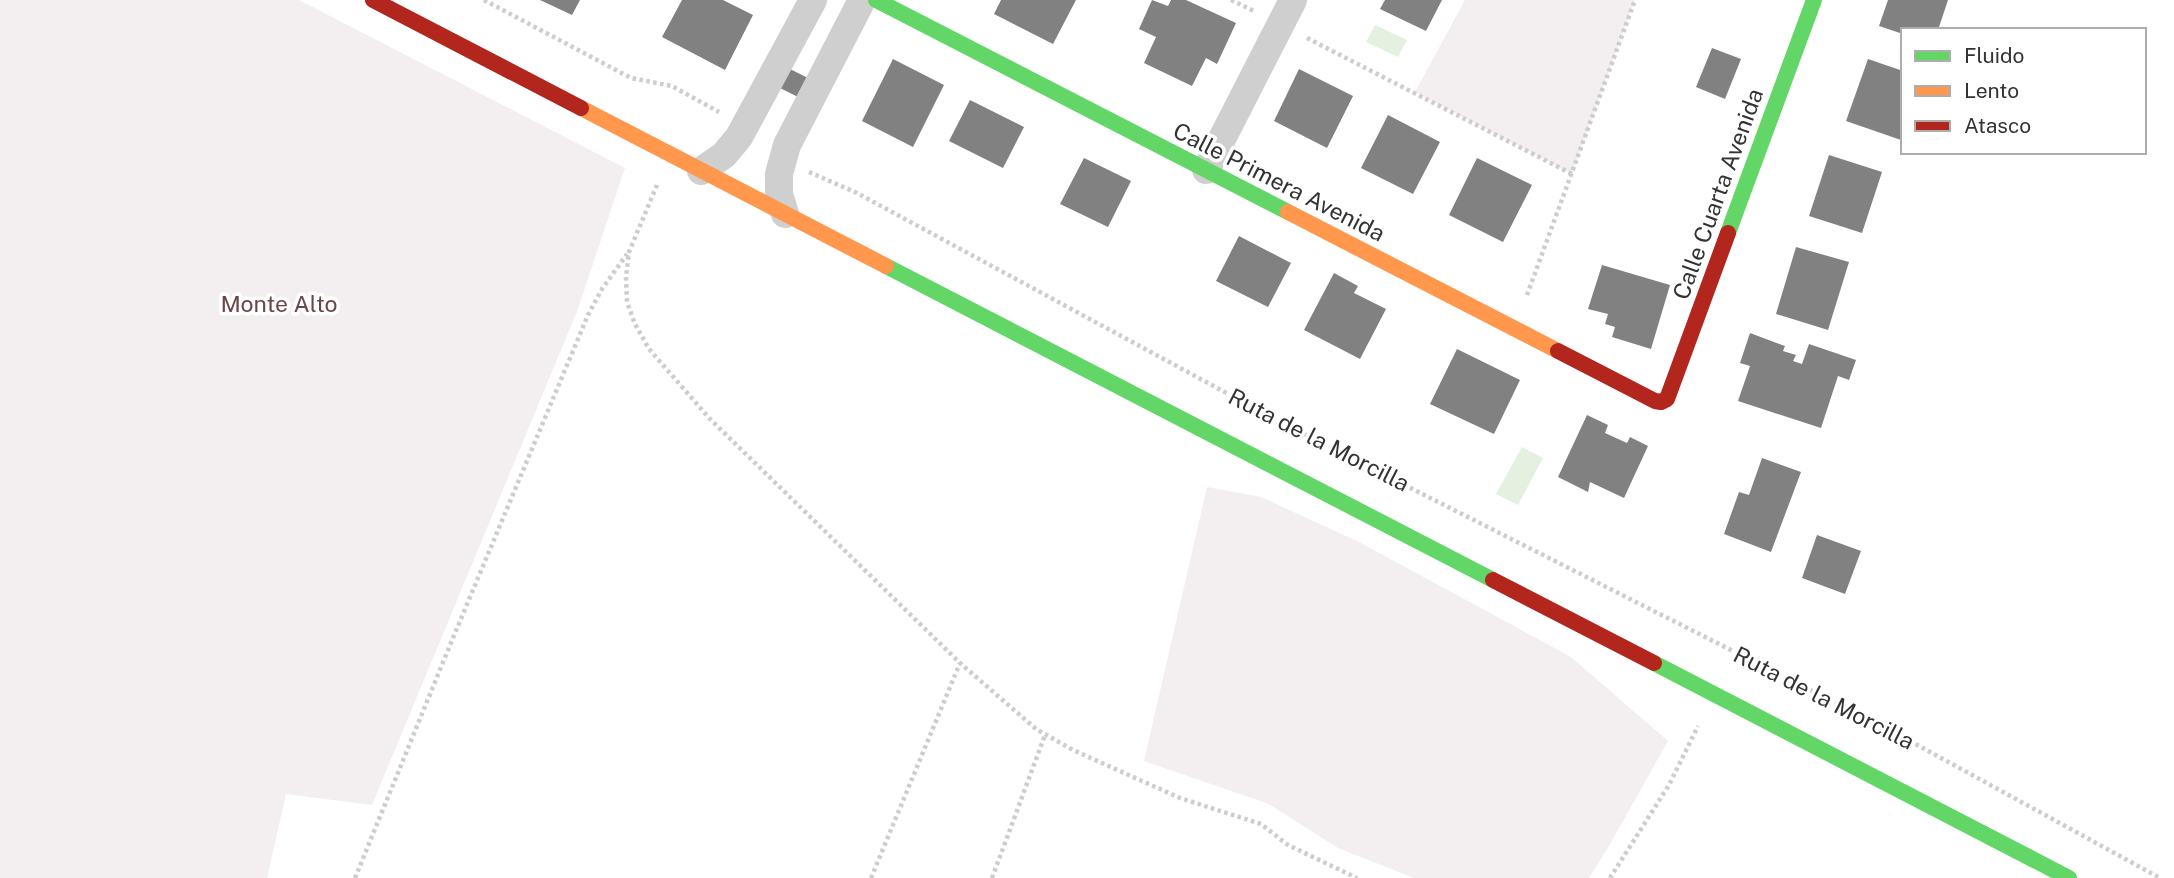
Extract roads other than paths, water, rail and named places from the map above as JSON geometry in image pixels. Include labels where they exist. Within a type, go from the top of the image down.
[{"type":"main road","points":[[373,0],[2069,878]]},
{"type":"main road","name":"Calle Primera Avenida","points":[[876,0],[1655,401],[1661,401]]},
{"type":"main road","name":"Calle Cuarta Avenida","points":[[1661,401],[1667,399],[1814,0]]},
{"type":"street","points":[[701,171],[724,155],[739,137],[813,0]]},
{"type":"street","points":[[785,214],[779,194],[779,174],[791,136],[863,0]]},
{"type":"street","points":[[1206,170],[1286,12]]},
{"type":"park label","name":"Monte Alto","points":[[279,304]]}]
